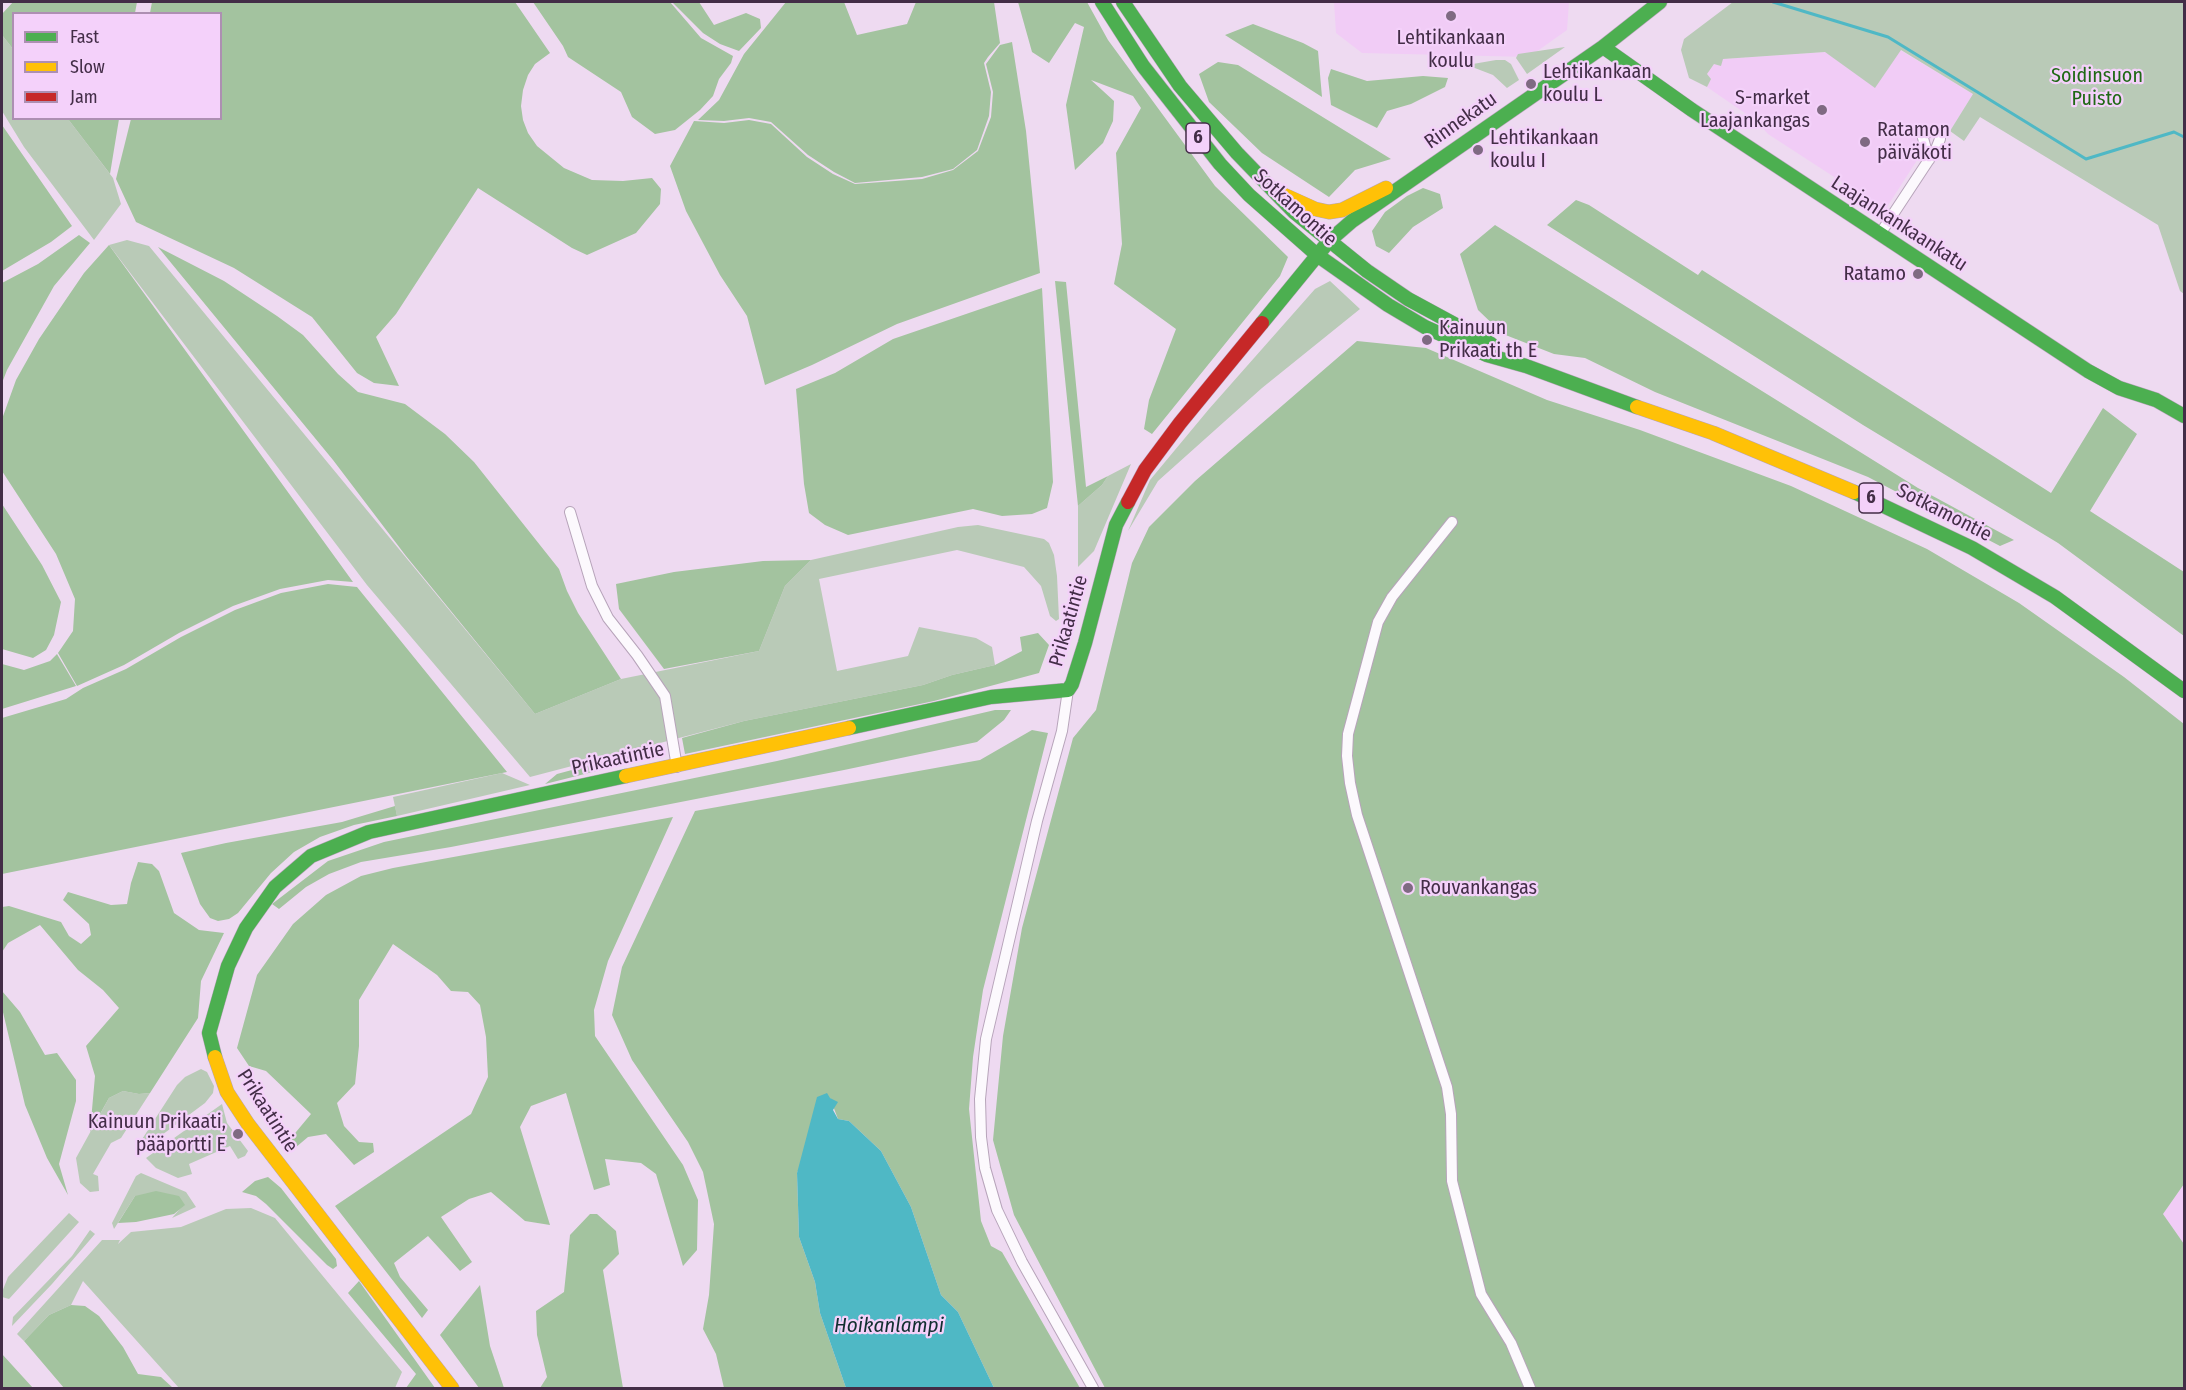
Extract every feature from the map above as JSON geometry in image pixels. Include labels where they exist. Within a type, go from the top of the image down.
[{"type":"main road","name":"Sotkamontie","points":[[1102,2],[1143,66],[1220,164],[1249,195],[1317,255],[1352,281],[1425,327],[1487,355],[1526,366],[1713,433],[1886,505],[1972,548],[2055,597],[2184,691]]},
{"type":"main road","name":"Sotkamontie","points":[[1123,2],[1180,86],[1229,145],[1294,212],[1329,241],[1408,299],[1454,322],[1526,366]]},
{"type":"main road","name":"Rinnekatu","points":[[1317,255],[1352,221],[1603,47],[1660,2]]},
{"type":"main road","name":"Laajankankaankatu","points":[[1603,47],[1667,93],[2088,371],[2119,388],[2156,400],[2184,416]]},
{"type":"main road","points":[[1270,188],[1308,206],[1329,212],[1342,210],[1376,191],[1403,184]]},
{"type":"main road","name":"Prikaatintie","points":[[452,1389],[248,1124],[228,1092],[217,1065],[209,1032],[228,966],[246,928],[275,886],[311,856],[369,832],[992,697],[1068,690],[1085,642],[1116,525],[1145,470],[1180,423],[1317,255]]},
{"type":"street","points":[[1880,234],[1929,160]]},
{"type":"street","points":[[570,512],[592,586],[608,618],[638,655],[664,696],[676,766]]},
{"type":"street","points":[[1452,522],[1392,597],[1378,622],[1348,734],[1347,756],[1357,815],[1447,1087],[1451,1114],[1452,1181],[1481,1294],[1511,1342],[1530,1389]]},
{"type":"street","points":[[1068,690],[1062,731],[1037,821],[986,1039],[980,1099],[981,1137],[985,1168],[997,1210],[1022,1262],[1093,1389]]},
{"type":"shaded area","name":"Lehtikankaan koulu","points":[[1334,2],[1569,2],[1567,30],[1529,57],[1362,53],[1336,33]]},
{"type":"shaded area","points":[[1900,50],[1973,94],[1950,131],[1939,126],[1885,210],[1768,134],[1755,120],[1707,87],[1711,79],[1707,74],[1714,64],[1723,59],[1826,52],[1875,87]]},
{"type":"shaded area","points":[[2184,1184],[2184,1244],[2163,1214]]},
{"type":"green space","points":[[13,2],[137,2],[135,12],[12,12],[12,48],[2,35],[2,14]]},
{"type":"green space","points":[[152,2],[515,2],[550,53],[535,64],[523,90],[521,106],[523,120],[537,146],[564,168],[592,180],[623,181],[652,178],[661,189],[660,204],[636,233],[587,255],[572,248],[478,188],[396,314],[376,337],[399,386],[374,383],[357,373],[312,317],[234,268],[136,222],[116,179],[131,120],[222,120],[222,12],[150,12]]},
{"type":"green space","points":[[533,2],[670,2],[701,38],[733,56],[731,63],[719,79],[713,96],[700,110],[675,130],[655,134],[632,117],[621,92],[568,57]]},
{"type":"green space","points":[[672,2],[699,2],[714,25],[746,13],[760,19],[761,28],[739,51],[720,44],[703,33]]},
{"type":"green space","points":[[786,2],[844,2],[857,35],[907,24],[916,2],[994,2],[1000,43],[984,63],[991,92],[989,116],[977,150],[953,169],[922,177],[855,183],[808,155],[771,122],[749,118],[724,121],[698,120],[719,100],[744,54]]},
{"type":"green space","points":[[1018,2],[1087,2],[1108,40],[1215,186],[1288,257],[1280,276],[1152,434],[1144,429],[1149,400],[1176,329],[1114,284],[1122,244],[1116,153],[1141,108],[1133,96],[1091,80],[1114,101],[1113,121],[1103,143],[1075,170],[1066,105],[1084,27],[1075,23],[1049,63],[1032,52]]},
{"type":"green space","name":"Soidinsuon Puisto","points":[[1733,2],[2184,2],[2184,294],[2180,291],[2158,225],[1980,117],[1964,141],[1950,131],[1973,94],[1901,50],[1875,88],[1825,52],[1723,59],[1721,66],[1714,64],[1707,74],[1711,79],[1707,87],[1689,78],[1681,50],[1684,39]]},
{"type":"green space","points":[[1253,24],[1318,51],[1322,97],[1225,35]]},
{"type":"green space","points":[[2,35],[12,48],[12,120],[69,120],[113,178],[121,204],[94,240],[24,147],[2,111]]},
{"type":"green space","points":[[1012,42],[1026,131],[1040,273],[897,324],[765,385],[747,316],[720,275],[686,211],[670,166],[694,121],[724,123],[749,120],[771,124],[807,157],[833,174],[855,184],[922,179],[953,170],[978,151],[991,117],[993,92],[986,64],[1000,45]]},
{"type":"green space","points":[[1565,47],[1527,74],[1516,58],[1518,54]]},
{"type":"green space","points":[[1505,60],[1511,64],[1519,80],[1507,88],[1493,75],[1467,65]]},
{"type":"green space","points":[[1218,62],[1238,65],[1391,159],[1355,170],[1329,197],[1262,153],[1209,102],[1199,74]]},
{"type":"green space","points":[[1331,69],[1367,81],[1423,76],[1448,78],[1445,87],[1411,104],[1387,111],[1377,128],[1331,105],[1328,78]]},
{"type":"green space","points":[[69,120],[119,120],[110,174]]},
{"type":"green space","points":[[2,125],[72,226],[51,242],[2,271]]},
{"type":"green space","points":[[1423,188],[1440,194],[1443,208],[1413,227],[1389,253],[1376,246],[1372,231],[1385,212]]},
{"type":"green space","points":[[1576,200],[1589,205],[1698,275],[1702,270],[2051,493],[2103,408],[2137,434],[2090,511],[2184,572],[2184,636],[2058,543],[1863,425],[1547,225]]},
{"type":"green space","points":[[1495,225],[1918,488],[2014,540],[2000,546],[1868,477],[1655,392],[1585,358],[1554,354],[1503,334],[1478,310],[1460,254]]},
{"type":"green space","points":[[79,235],[90,243],[54,286],[2,383],[2,283],[38,264]]},
{"type":"green space","points":[[127,240],[149,246],[535,714],[621,679],[759,651],[785,586],[811,560],[958,527],[978,525],[1044,539],[1049,543],[1054,555],[1057,576],[1059,619],[1056,621],[1050,616],[1041,586],[1024,567],[957,550],[819,579],[837,671],[908,656],[919,627],[976,638],[992,647],[995,665],[952,675],[923,685],[744,721],[530,777],[367,585],[109,245]]},
{"type":"green space","points":[[109,245],[353,582],[328,580],[280,589],[233,606],[179,633],[124,665],[77,686],[58,653],[73,631],[75,599],[56,554],[2,471],[2,419],[16,380],[39,339],[84,273]]},
{"type":"green space","points":[[158,247],[224,281],[277,316],[303,335],[338,374],[358,392],[405,404],[445,434],[474,462],[559,569],[578,613],[621,679],[535,714],[406,556],[333,460]]},
{"type":"green space","points":[[1055,281],[1066,282],[1086,487],[1108,476],[1102,485],[1078,506]]},
{"type":"green space","points":[[1330,281],[1360,309],[1262,388],[1158,481],[1128,531],[1150,480],[1315,289]]},
{"type":"green space","points":[[1042,288],[1053,482],[1047,508],[1032,514],[1002,516],[973,509],[848,535],[825,525],[809,513],[804,484],[796,389],[835,373],[893,339]]},
{"type":"green space","points":[[1357,341],[1426,348],[1547,400],[1640,430],[1791,486],[1927,549],[2019,603],[2124,677],[2184,724],[2184,1184],[2163,1214],[2184,1244],[2184,1388],[1105,1388],[1014,1215],[993,1140],[1003,1036],[1022,928],[1073,738],[1096,710],[1132,563],[1149,527],[1195,481]]},
{"type":"green space","points":[[1131,464],[1094,551],[1078,567],[1078,506],[1102,485],[1108,476]]},
{"type":"green space","points":[[2,504],[42,565],[61,602],[54,635],[46,650],[33,658],[2,649]]},
{"type":"green space","points":[[811,560],[785,586],[759,651],[664,669],[619,609],[616,584],[674,572],[763,561]]},
{"type":"green space","points":[[328,584],[357,587],[507,772],[2,874],[2,718],[66,699],[83,688],[126,669],[181,637],[235,610],[281,593]]},
{"type":"green space","points":[[1038,633],[1049,645],[1039,673],[934,701],[685,754],[682,738],[744,721],[923,685],[952,675],[995,665],[1022,651],[1020,637]]},
{"type":"green space","points":[[57,654],[76,686],[2,709],[2,664],[24,670],[50,661]]},
{"type":"green space","points":[[995,710],[1011,710],[1004,720],[977,742],[451,847],[361,862],[329,874],[306,887],[279,909],[272,904],[328,861],[384,842],[777,761]]},
{"type":"green space","points":[[1032,730],[1048,733],[983,990],[973,1057],[969,1109],[981,1221],[991,1246],[1002,1252],[1080,1388],[994,1388],[958,1312],[941,1295],[911,1207],[881,1151],[849,1121],[838,1119],[830,1098],[797,1173],[799,1237],[815,1282],[820,1313],[846,1388],[724,1388],[716,1354],[703,1329],[709,1295],[714,1224],[703,1172],[688,1142],[632,1060],[612,1015],[622,967],[695,811],[980,760]]},
{"type":"green space","points":[[639,752],[644,759],[545,784],[557,774]]},
{"type":"green space","points":[[502,773],[530,785],[397,816],[393,797]]},
{"type":"green space","points":[[395,806],[397,816],[354,825],[320,837],[294,852],[271,873],[238,913],[229,919],[218,921],[210,918],[200,904],[181,853],[342,822]]},
{"type":"green space","points":[[673,817],[608,961],[594,1010],[595,1036],[683,1165],[698,1200],[697,1250],[683,1266],[656,1174],[641,1163],[605,1159],[610,1185],[594,1190],[566,1093],[531,1106],[520,1127],[550,1225],[525,1221],[491,1192],[469,1199],[441,1217],[472,1262],[460,1271],[428,1236],[394,1263],[400,1277],[428,1310],[422,1318],[335,1206],[471,1114],[488,1077],[486,1037],[480,1005],[468,992],[451,991],[437,975],[393,944],[359,1000],[359,1046],[355,1084],[337,1103],[344,1126],[359,1142],[373,1143],[374,1152],[354,1165],[326,1134],[308,1137],[295,1148],[291,1138],[311,1114],[266,1071],[249,1066],[237,1048],[257,975],[293,924],[326,895],[361,876],[393,868]]},
{"type":"green space","points":[[138,862],[152,864],[159,871],[174,913],[199,930],[224,933],[201,981],[198,1018],[150,1093],[139,1094],[123,1091],[109,1098],[90,1132],[95,1076],[86,1046],[119,1008],[103,990],[78,970],[40,925],[8,943],[2,952],[2,907],[9,906],[61,922],[69,936],[81,944],[91,935],[89,924],[63,900],[68,892],[111,905],[127,904]]},
{"type":"green space","points":[[2,991],[20,1012],[45,1055],[57,1053],[76,1080],[76,1101],[59,1164],[68,1195],[47,1158],[25,1105],[2,1008]]},
{"type":"green space","points":[[201,1069],[207,1072],[214,1086],[213,1093],[205,1103],[143,1149],[137,1147],[177,1085],[185,1077]]},
{"type":"green space","points":[[123,1091],[139,1094],[150,1093],[121,1138],[111,1143],[93,1174],[98,1176],[99,1191],[90,1192],[80,1183],[76,1158],[109,1098]]},
{"type":"green space","points":[[222,1104],[227,1123],[248,1151],[245,1156],[238,1159],[230,1146],[189,1164],[192,1174],[178,1178],[156,1168],[146,1158]]},
{"type":"green space","points":[[141,1173],[186,1192],[196,1207],[172,1218],[184,1204],[135,1196],[114,1229],[112,1223],[136,1176]]},
{"type":"green space","points":[[268,1177],[281,1188],[336,1259],[337,1266],[333,1269],[266,1204],[256,1196],[242,1192],[255,1181]]},
{"type":"green space","points":[[156,1191],[179,1196],[185,1205],[174,1214],[136,1222],[118,1223],[135,1196]]},
{"type":"green space","points":[[251,1208],[275,1218],[402,1372],[395,1388],[179,1388],[83,1281],[71,1305],[49,1315],[24,1341],[17,1334],[102,1240],[120,1240],[118,1244],[131,1232],[181,1227],[226,1209]]},
{"type":"green space","points":[[69,1213],[79,1222],[9,1299],[2,1297],[8,1277]]},
{"type":"green space","points":[[590,1214],[597,1214],[616,1231],[619,1254],[603,1270],[623,1388],[540,1388],[547,1377],[537,1335],[536,1311],[564,1292],[570,1235]]},
{"type":"green space","points":[[90,1230],[95,1234],[12,1326],[13,1317],[72,1256]]},
{"type":"green space","points":[[359,1281],[435,1388],[406,1388],[416,1374],[348,1293]]},
{"type":"green space","points":[[480,1285],[490,1346],[504,1388],[479,1388],[440,1335]]},
{"type":"green space","points":[[71,1305],[85,1306],[99,1316],[123,1347],[138,1374],[161,1377],[173,1388],[64,1388],[24,1341],[49,1315]]},
{"type":"green space","points":[[2,1354],[33,1388],[2,1388]]},
{"type":"water","name":"Hoikanlampi","points":[[827,1093],[830,1098],[838,1102],[833,1110],[838,1119],[849,1121],[881,1151],[911,1207],[941,1295],[958,1312],[994,1388],[846,1388],[820,1313],[815,1282],[799,1237],[797,1173],[817,1097]]},
{"type":"waterway","points":[[1773,2],[1888,37],[2086,159],[2174,132],[2184,137]]},
{"type":"traffic: fast","points":[[1102,2],[1143,66],[1220,164],[1249,195],[1317,255],[1388,305],[1425,327],[1487,355],[1526,366],[1637,407]]},
{"type":"traffic: fast","points":[[1123,2],[1180,86],[1237,153],[1294,212],[1367,271],[1408,299],[1491,344]]},
{"type":"traffic: fast","points":[[1262,323],[1329,241],[1352,221],[1603,47],[1660,2]]},
{"type":"traffic: fast","points":[[1603,47],[1692,110],[2088,371],[2119,388],[2156,400],[2184,416]]},
{"type":"traffic: fast","points":[[1854,492],[1972,548],[2055,597],[2184,691]]},
{"type":"traffic: fast","points":[[849,728],[991,697],[1068,690],[1085,643],[1116,525],[1128,502]]},
{"type":"traffic: fast","points":[[215,1057],[209,1033],[228,966],[246,928],[275,887],[311,856],[369,832],[626,776]]},
{"type":"traffic: slow","points":[[1284,195],[1315,209],[1329,212],[1342,210],[1386,188]]},
{"type":"traffic: slow","points":[[1637,407],[1713,433],[1854,492]]},
{"type":"traffic: slow","points":[[626,776],[849,728]]},
{"type":"traffic: slow","points":[[215,1057],[227,1092],[248,1124],[452,1388]]},
{"type":"traffic: jam","points":[[1128,502],[1145,470],[1180,423],[1262,323]]},
{"type":"place","name":"Lehtikankaan koulu","points":[[1451,16]]},
{"type":"place","name":"Lehtikankaan koulu L","points":[[1531,84]]},
{"type":"place","name":"S-market Laajankangas","points":[[1822,110]]},
{"type":"place","name":"Ratamon päiväkoti","points":[[1865,142]]},
{"type":"place","name":"Lehtikankaan koulu I","points":[[1478,150]]},
{"type":"place","name":"Ratamo","points":[[1918,274]]},
{"type":"place","name":"Kainuun Prikaati th E","points":[[1427,340]]},
{"type":"place","name":"Rouvankangas","points":[[1408,888]]},
{"type":"place","name":"Kainuun Prikaati, pääportti E","points":[[238,1134]]}]
